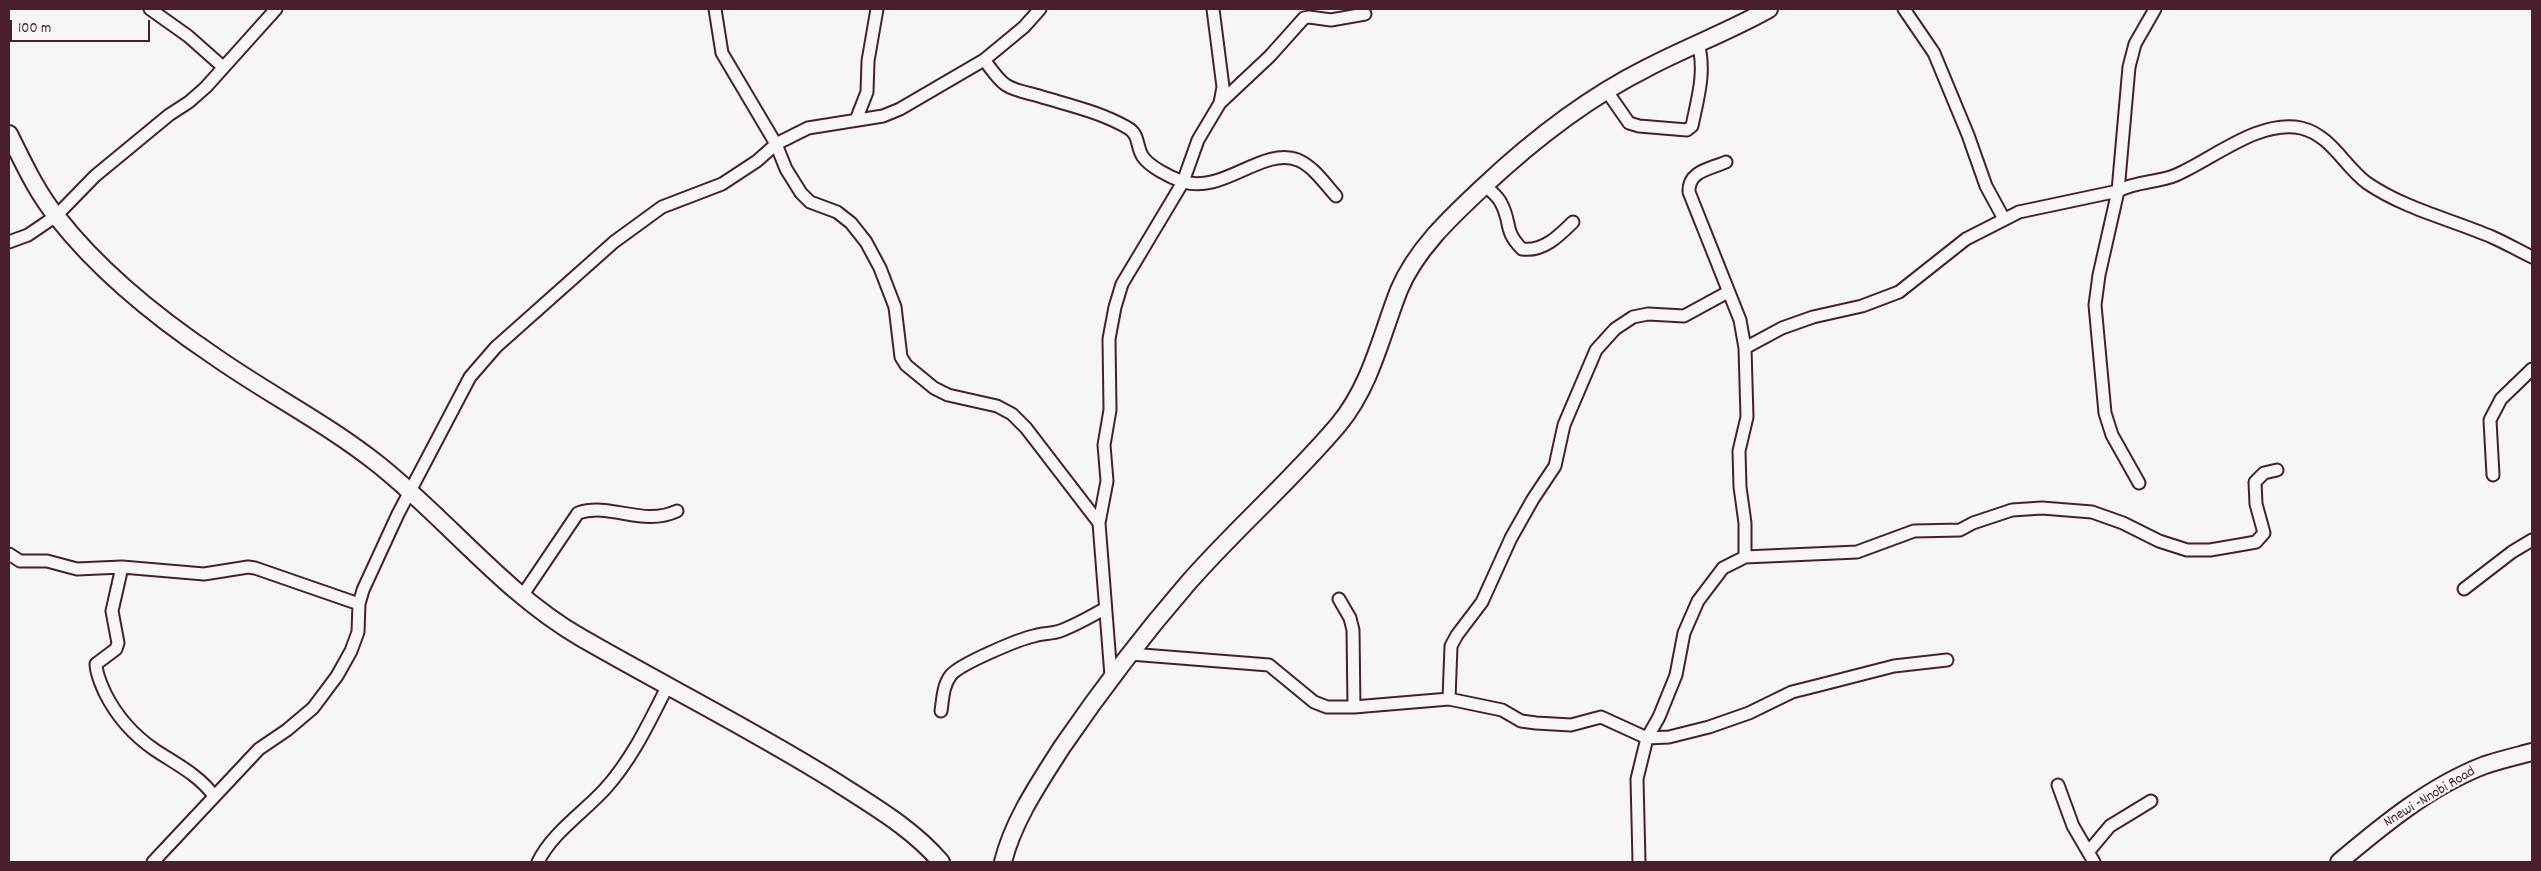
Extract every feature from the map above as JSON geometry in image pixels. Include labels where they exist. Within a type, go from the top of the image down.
[{"type":"main road","points":[[1003,862],[1018,820],[1054,760],[1111,676],[1189,582],[1340,423],[1365,383],[1400,289],[1416,258],[1485,185],[1570,114],[1606,90],[1769,9]]},
{"type":"main road","points":[[9,134],[56,216],[144,306],[215,357],[370,459],[410,492],[522,596],[564,627],[667,687],[795,757],[848,790],[902,824],[941,862]]},
{"type":"main road","name":"Nnewi -Nnobi Road","points":[[2339,862],[2394,816],[2446,785],[2484,766],[2532,752]]},
{"type":"street","points":[[150,9],[188,36],[224,67]]},
{"type":"street","points":[[9,242],[28,235],[56,216],[96,176],[169,115],[189,102],[224,67],[276,9]]},
{"type":"street","points":[[715,9],[722,53],[776,144],[786,169],[810,202],[837,212],[851,223],[866,242],[880,268],[895,307],[901,357],[906,365],[934,388],[948,395],[997,406],[1012,414],[1026,428],[1100,523]]},
{"type":"street","points":[[856,120],[867,92],[868,61],[877,9]]},
{"type":"street","points":[[153,862],[180,836],[214,796],[259,749],[287,730],[313,708],[337,676],[351,652],[358,632],[359,604],[363,590],[410,492],[461,392],[470,377],[496,347],[614,242],[662,207],[722,184],[757,161],[776,144],[808,128],[883,116],[900,109],[984,60],[1024,27],[1040,9]]},
{"type":"street","points":[[1213,9],[1223,87],[1220,103]]},
{"type":"street","points":[[1904,9],[1934,53],[1968,135],[1986,186],[2004,219]]},
{"type":"street","points":[[2139,483],[2112,435],[2105,413],[2095,305],[2099,275],[2118,191],[2129,67],[2135,44],[2155,9]]},
{"type":"street","points":[[1111,676],[1104,609],[1100,523],[1107,481],[1104,445],[1110,410],[1109,340],[1115,307],[1122,284],[1183,182],[1198,140],[1220,103],[1270,56],[1304,18],[1310,16],[1331,20],[1365,14]]},
{"type":"street","points":[[1606,90],[1629,123],[1639,126],[1687,130],[1692,126],[1701,80],[1703,61],[1698,43]]},
{"type":"street","points":[[984,60],[1008,86],[1088,111],[1130,130],[1137,137],[1142,156],[1148,163],[1183,182],[1208,182],[1237,174],[1258,163],[1278,157],[1298,160],[1314,172],[1336,196]]},
{"type":"street","points":[[1745,348],[1782,328],[1813,317],[1862,306],[1899,292],[1925,274],[1966,239],[2019,212],[2118,191],[2132,184],[2174,176],[2245,138],[2277,127],[2300,128],[2314,133],[2331,146],[2366,182],[2444,220],[2492,237],[2532,257]]},
{"type":"street","points":[[1726,162],[1694,175],[1689,183],[1689,192],[1740,320],[1745,348],[1747,417],[1739,451],[1740,487],[1746,523],[1746,557]]},
{"type":"street","points":[[1485,185],[1501,202],[1508,218],[1508,232],[1522,249],[1532,250],[1545,245],[1573,222]]},
{"type":"street","points":[[1449,699],[1451,646],[1457,634],[1482,602],[1511,538],[1532,499],[1555,466],[1564,425],[1596,350],[1615,329],[1632,317],[1648,314],[1684,316],[1728,292]]},
{"type":"street","points":[[2493,475],[2490,420],[2501,399],[2532,369]]},
{"type":"street","points":[[1639,862],[1637,779],[1647,738],[1659,717],[1676,675],[1684,633],[1698,601],[1723,568],[1746,557],[1856,552],[1914,531],[1960,530],[1973,523],[2012,510],[2042,508],[2092,512],[2124,523],[2159,541],[2188,550],[2210,550],[2245,544],[2256,542],[2264,533],[2256,504],[2255,482],[2264,473],[2277,470]]},
{"type":"street","points":[[522,596],[578,513],[588,510],[648,518],[664,516],[677,511]]},
{"type":"street","points":[[2464,589],[2512,552],[2532,540]]},
{"type":"street","points":[[9,554],[20,561],[47,561],[77,569],[122,568],[204,574],[248,567],[255,568],[359,604]]},
{"type":"street","points":[[122,568],[112,611],[118,643],[116,649],[96,664],[96,670],[102,687],[112,706],[135,735],[205,784],[214,796]]},
{"type":"street","points":[[1339,599],[1350,618],[1353,630],[1354,707]]},
{"type":"street","points":[[941,711],[944,688],[952,674],[962,667],[1017,641],[1035,635],[1057,632],[1077,624],[1104,609]]},
{"type":"street","points":[[1130,654],[1268,665],[1287,678],[1314,702],[1327,707],[1354,707],[1449,699],[1502,710],[1521,721],[1536,724],[1571,725],[1601,717],[1647,738],[1669,737],[1709,727],[1749,713],[1792,692],[1894,666],[1947,660]]},
{"type":"street","points":[[538,862],[545,848],[585,810],[624,766],[667,687]]},
{"type":"street","points":[[2058,785],[2073,826],[2094,862]]},
{"type":"street","points":[[2089,852],[2110,826],[2151,801]]}]
